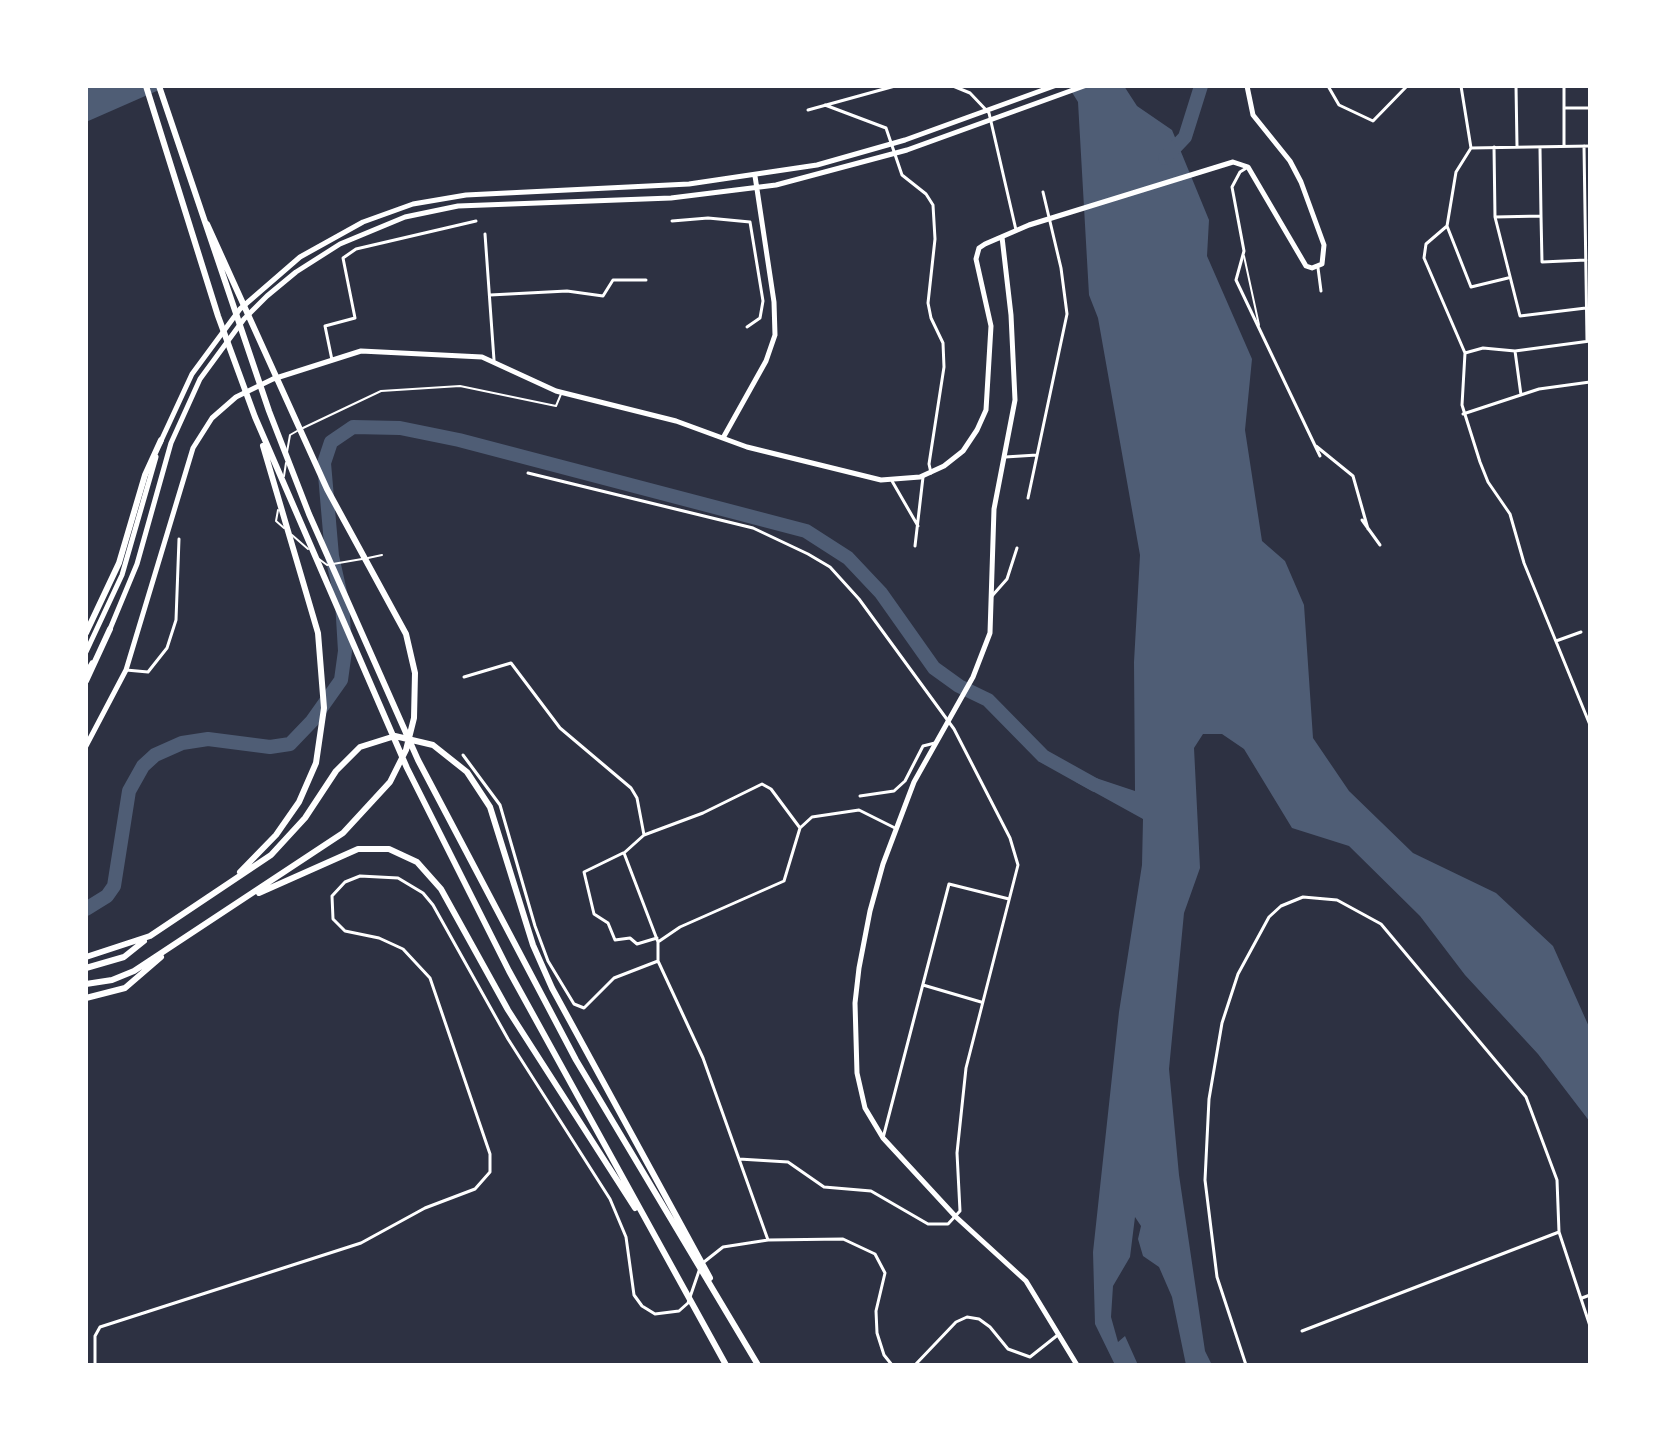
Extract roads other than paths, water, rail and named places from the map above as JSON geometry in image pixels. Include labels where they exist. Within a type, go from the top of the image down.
[{"type":"highway","points":[[146,86],[218,316],[255,417],[396,743],[502,957],[726,1365]]},
{"type":"highway","points":[[86,984],[121,977],[343,833],[390,782],[406,750],[414,718],[415,673],[408,642],[396,613],[331,497],[239,293],[215,247],[194,194],[159,86]]},
{"type":"highway","points":[[215,247],[230,303],[309,514],[408,738],[531,980],[617,1131],[758,1365]]},
{"type":"highway","points":[[226,886],[289,819],[306,789],[319,751],[324,679],[305,585],[255,417]]},
{"type":"highway","points":[[86,633],[119,563],[145,475],[161,440]]},
{"type":"highway","points":[[86,681],[110,629]]},
{"type":"highway","points":[[86,968],[115,961],[281,847],[354,752],[371,742],[395,736],[433,745],[458,763],[475,782],[495,819],[533,945],[556,997],[652,1175],[700,1253],[720,1299]]},
{"type":"highway","points":[[242,900],[358,849],[389,849],[417,862],[441,889],[508,1010],[667,1258]]},
{"type":"highway","points":[[86,957],[112,952],[150,936]]},
{"type":"highway","points":[[86,998],[125,988],[172,946]]},
{"type":"main road","points":[[86,652],[122,575],[161,440],[200,359],[240,309],[300,257],[363,222],[413,204],[466,195],[661,186],[755,176],[817,165],[897,143],[1054,86]]},
{"type":"main road","points":[[86,673],[131,581],[171,443],[192,394],[210,363],[244,319],[296,272],[372,229],[440,209],[512,201],[663,199],[757,188],[819,176],[916,147],[1084,86]]},
{"type":"main road","points":[[86,746],[126,670],[195,444],[212,418],[229,402],[281,376],[378,350],[494,360],[561,393],[676,421],[820,466],[892,481],[923,477],[963,451],[985,413],[991,326],[976,259],[979,248],[1029,225],[1233,162],[1248,167],[1306,266],[1318,268],[1325,253],[1301,182],[1290,161],[1253,115],[1247,86]]},
{"type":"main road","points":[[723,438],[773,344],[775,314],[755,176]]},
{"type":"main road","points":[[1002,237],[1015,383],[994,509],[990,633],[973,677],[935,743],[895,828],[870,911],[855,1003],[860,1090],[865,1108],[883,1138],[956,1217],[1026,1281],[1077,1365]]},
{"type":"street","points":[[808,110],[895,86]]},
{"type":"street","points":[[953,86],[970,93],[989,113],[1016,230]]},
{"type":"street","points":[[1328,86],[1339,105],[1373,121],[1407,86]]},
{"type":"street","points":[[1461,86],[1471,148],[1456,172],[1447,226],[1471,287],[1510,278]]},
{"type":"street","points":[[1516,86],[1517,147]]},
{"type":"street","points":[[1564,86],[1564,147]]},
{"type":"street","points":[[825,105],[886,128],[902,175],[926,194],[933,205],[935,239],[928,303],[931,318],[943,343],[944,367],[929,464],[931,473]]},
{"type":"street","points":[[1565,108],[1590,108]]},
{"type":"street","points":[[989,113],[998,114]]},
{"type":"street","points":[[1465,353],[1483,348],[1515,351],[1588,341],[1587,146],[1471,148]]},
{"type":"street","points":[[1494,147],[1495,217],[1520,316],[1586,308]]},
{"type":"street","points":[[1540,147],[1542,262],[1586,260]]},
{"type":"street","points":[[1248,167],[1240,172],[1232,187],[1244,256],[1236,280],[1320,456]]},
{"type":"street","points":[[1028,498],[1067,314],[1061,268],[1043,192]]},
{"type":"street","points":[[1495,217],[1541,216]]},
{"type":"street","points":[[672,221],[708,218],[750,222],[763,301],[760,318],[747,327]]},
{"type":"street","points":[[332,360],[325,326],[355,318],[343,258],[356,249],[476,221]]},
{"type":"street","points":[[1447,226],[1422,250],[1445,314],[1465,353],[1463,414],[1488,482],[1510,514],[1524,563],[1590,725]]},
{"type":"street","points":[[485,234],[494,360]]},
{"type":"street","points":[[1318,268],[1321,291]]},
{"type":"street","points":[[759,270],[769,270]]},
{"type":"street","points":[[490,295],[567,291],[603,296],[613,280],[646,280]]},
{"type":"street","points":[[1515,351],[1521,395]]},
{"type":"street","points":[[1463,414],[1521,395],[1590,382]]},
{"type":"street","points":[[1313,444],[1353,476],[1368,529]]},
{"type":"street","points":[[1004,456],[1037,455]]},
{"type":"street","points":[[528,473],[753,528],[830,567],[859,599],[949,718],[1010,838],[1018,865],[961,1101],[957,1153],[960,1211],[956,1217],[948,1224],[928,1224],[871,1191],[824,1187],[788,1162],[739,1159]]},
{"type":"street","points":[[915,546],[923,477]]},
{"type":"street","points":[[892,481],[919,528]]},
{"type":"street","points":[[1362,520],[1380,545]]},
{"type":"street","points":[[126,670],[148,672],[167,648],[176,620],[179,539]]},
{"type":"street","points":[[992,596],[1007,579],[1017,548]]},
{"type":"street","points":[[1556,641],[1581,632]]},
{"type":"street","points":[[464,677],[511,663],[560,728],[631,788],[637,798],[644,835]]},
{"type":"street","points":[[860,796],[894,791],[905,781],[923,746],[935,743]]},
{"type":"street","points":[[463,755],[500,805],[539,937],[548,961],[574,1004],[584,1008],[625,972],[658,961]]},
{"type":"street","points":[[800,828],[771,789],[762,784],[703,813],[644,835],[624,853],[584,872],[594,914],[608,923],[615,940],[630,938],[637,944],[658,940],[680,927],[784,881],[800,828],[819,814],[835,816],[859,810],[895,828]]},
{"type":"street","points":[[624,853],[658,940],[658,961],[703,1058],[768,1240]]},
{"type":"street","points":[[95,1365],[95,1336],[100,1327],[351,1247],[425,1208],[475,1189],[490,1172],[490,1154],[427,973],[411,955],[395,944],[345,931],[333,919],[332,896],[345,882],[360,876],[398,878],[427,898],[508,1039],[610,1199],[628,1247],[634,1295],[648,1311],[663,1315],[679,1311],[688,1303],[698,1271],[713,1253],[736,1243],[843,1239],[875,1254],[885,1273],[876,1311],[877,1333],[884,1355],[892,1365]]},
{"type":"street","points":[[883,1138],[949,884],[1010,900]]},
{"type":"street","points":[[1246,1365],[1215,1265],[1205,1180],[1209,1099],[1222,1023],[1238,974],[1269,917],[1296,898],[1310,896],[1337,900],[1381,924],[1516,1081],[1533,1109],[1557,1180],[1559,1232],[1590,1326]]},
{"type":"street","points":[[923,985],[983,1002]]},
{"type":"street","points":[[1302,1331],[1559,1232]]},
{"type":"street","points":[[1582,1298],[1590,1295]]},
{"type":"street","points":[[915,1365],[956,1322],[967,1317],[979,1319],[990,1327],[1008,1349],[1030,1357],[1059,1334]]},
{"type":"lane","points":[[1244,256],[1261,334]]},
{"type":"lane","points":[[382,555],[327,565],[276,521],[290,435],[381,391],[460,386],[556,406],[561,393]]},
{"type":"water","points":[[86,86],[168,86],[86,122]]},
{"type":"water","points":[[1068,86],[1124,86],[1137,106],[1172,130],[1209,220],[1207,256],[1252,359],[1245,430],[1262,541],[1285,561],[1304,605],[1313,738],[1349,791],[1413,853],[1496,893],[1553,946],[1590,1029],[1590,1122],[1538,1054],[1465,975],[1420,916],[1349,846],[1292,828],[1244,749],[1222,734],[1203,734],[1194,748],[1200,868],[1184,913],[1169,1069],[1179,1175],[1205,1351],[1212,1365],[1186,1365],[1172,1297],[1159,1267],[1143,1256],[1138,1239],[1141,1226],[1135,1217],[1130,1257],[1113,1286],[1111,1317],[1118,1342],[1125,1336],[1138,1365],[1115,1365],[1095,1324],[1093,1252],[1119,1012],[1142,865],[1143,819],[1076,782],[1081,773],[1135,791],[1134,662],[1140,555],[1098,318],[1089,295],[1078,102]]},
{"type":"waterway","points":[[1165,158],[1185,137],[1201,86]]},
{"type":"waterway","points":[[86,909],[107,896],[114,886],[129,791],[143,766],[155,755],[182,743],[208,739],[270,747],[290,744],[312,721],[341,680],[345,651],[342,601],[332,556],[324,463],[331,442],[353,427],[400,428],[459,440],[806,531],[848,558],[881,593],[934,668],[959,686],[988,700],[1043,756],[1095,785]]}]
